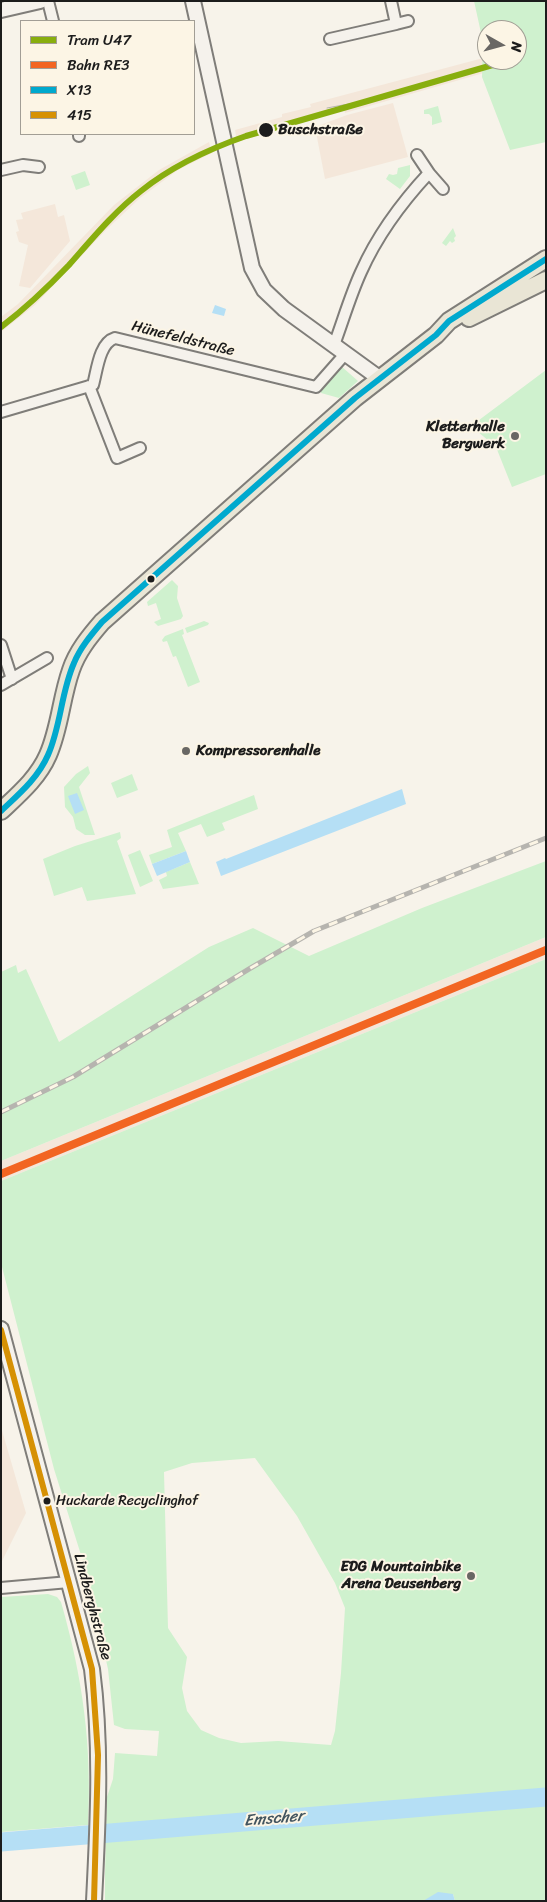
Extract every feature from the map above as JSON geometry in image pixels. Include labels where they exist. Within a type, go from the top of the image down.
[{"type":"main road","points":[[1,10],[40,1]]},
{"type":"main road","points":[[193,1],[252,268],[264,290],[284,309],[379,378]]},
{"type":"main road","points":[[1,810],[35,778],[48,755],[58,724],[71,670],[84,644],[102,622],[338,412],[379,378],[436,335],[449,321],[546,259]]},
{"type":"main road","points":[[436,335],[546,280]]},
{"type":"main road","name":"Lindberghstraße","points":[[1,1329],[92,1669],[96,1700],[98,1797],[94,1901]]},
{"type":"street","points":[[48,1],[53,20]]},
{"type":"street","points":[[391,1],[396,24]]},
{"type":"street","points":[[330,39],[408,21]]},
{"type":"street","points":[[417,155],[442,189]]},
{"type":"street","points":[[1,170],[23,165],[39,167]]},
{"type":"street","points":[[340,349],[352,292],[372,250],[400,206],[429,173]]},
{"type":"street","name":"Hünefeldstraße","points":[[89,386],[94,385],[104,346],[115,338],[316,387],[340,349]]},
{"type":"street","points":[[1,412],[89,386],[117,458],[140,448]]},
{"type":"street","points":[[1,645],[12,679]]},
{"type":"street","points":[[1,685],[47,658]]},
{"type":"street","points":[[1,1588],[69,1582]]},
{"type":"shaded area","points":[[546,55],[527,60],[527,58]]},
{"type":"shaded area","points":[[477,60],[477,70],[494,70],[345,113],[344,110],[237,142],[235,130],[282,117],[282,114],[311,107],[310,104]]},
{"type":"shaded area","points":[[393,103],[408,157],[325,179],[315,127],[347,115]]},
{"type":"shaded area","points":[[209,142],[212,153],[178,170],[140,198],[105,231],[35,305],[1,332],[1,317],[18,304],[114,205],[159,170]]},
{"type":"shaded area","points":[[55,204],[58,217],[64,215],[70,241],[30,288],[19,286],[28,245],[19,242],[16,232],[19,231],[16,220],[23,219],[21,213]]},
{"type":"shaded area","points":[[546,937],[546,959],[1,1181],[1,1161]]},
{"type":"shaded area","points":[[1,1427],[26,1513],[1,1563]]},
{"type":"green space","points":[[474,1],[546,1],[546,142],[510,150],[482,77],[482,70],[527,70],[527,20],[478,20]]},
{"type":"green space","points":[[438,106],[442,122],[432,125],[432,117],[429,114],[424,114],[424,110]]},
{"type":"green space","points":[[410,165],[410,176],[400,189],[386,179],[389,174],[397,174],[398,168]]},
{"type":"green space","points":[[85,171],[90,185],[76,190],[71,176]]},
{"type":"green space","points":[[453,228],[456,236],[454,238],[455,241],[452,243],[450,241],[446,246],[442,243]]},
{"type":"green space","points":[[341,366],[358,381],[339,398],[321,393],[321,390]]},
{"type":"green space","name":"Kletterhalle Bergwerk","points":[[546,370],[546,474],[512,487],[496,447],[471,426]]},
{"type":"green space","points":[[172,580],[178,586],[177,598],[183,616],[181,619],[158,626],[154,622],[161,619],[156,603],[148,606],[147,602]]},
{"type":"green space","points":[[204,621],[209,623],[208,625],[187,633],[185,628]]},
{"type":"green space","points":[[183,629],[184,634],[182,635],[200,682],[188,687],[176,656],[173,657],[167,641],[163,642],[162,640],[165,636]]},
{"type":"green space","points":[[88,766],[90,773],[79,787],[95,835],[85,835],[76,829],[73,817],[65,807],[64,787],[76,774]]},
{"type":"green space","points":[[132,774],[138,790],[117,798],[111,783]]},
{"type":"green space","points":[[254,795],[258,809],[222,823],[225,830],[207,837],[201,824],[178,833],[186,851],[152,864],[149,855],[172,847],[167,830]]},
{"type":"green space","points":[[120,832],[121,838],[117,841],[136,894],[87,901],[82,887],[54,896],[43,859],[75,846]]},
{"type":"green space","points":[[140,850],[153,881],[140,887],[128,855]]},
{"type":"green space","points":[[546,861],[546,937],[1,1161],[1,972],[16,965],[18,973],[26,969],[59,1042],[209,947],[253,928],[309,956],[422,908]]},
{"type":"green space","points":[[190,862],[199,884],[163,889],[159,880],[167,876],[166,872]]},
{"type":"green space","points":[[546,959],[546,1901],[455,1901],[453,1894],[423,1901],[105,1901],[107,1797],[113,1779],[115,1753],[157,1756],[159,1731],[125,1729],[114,1725],[108,1669],[87,1574],[54,1469],[1,1263],[1,1181]],"holes":[[[255,1458],[297,1516],[335,1583],[345,1608],[341,1673],[335,1731],[331,1745],[278,1741],[241,1743],[219,1738],[201,1730],[187,1711],[182,1688],[187,1657],[168,1628],[164,1472],[192,1463]]]},
{"type":"green space","points":[[48,1594],[57,1597],[61,1602],[69,1630],[80,1685],[89,1767],[88,1825],[1,1832],[1,1597]]},
{"type":"water","points":[[215,305],[226,309],[224,316],[212,313]]},
{"type":"water","points":[[402,789],[406,804],[221,876],[216,862]]},
{"type":"water","points":[[77,793],[84,810],[75,814],[68,796]]},
{"type":"water","points":[[186,851],[190,862],[157,876],[152,864]]},
{"type":"water","points":[[438,1892],[453,1894],[455,1901],[423,1901]]},
{"type":"waterway","name":"Emscher","points":[[1,1842],[546,1797]]},
{"type":"tram line","name":"U47","points":[[1,327],[53,281],[131,199],[153,182],[191,159],[246,136],[477,70]]},
{"type":"tram line","points":[[327,108],[370,100]]},
{"type":"railway","points":[[1,1112],[73,1077],[314,931],[546,838]]},
{"type":"rail line","name":"RE3","points":[[1,1174],[546,950]]},
{"type":"transit line","name":"X13","points":[[1,811],[27,785],[44,763],[59,721],[66,686],[76,657],[102,622],[355,398],[436,335],[449,321],[546,259]]},
{"type":"transit line","name":"415","points":[[1,1330],[92,1669],[98,1755],[94,1901]]},
{"type":"place","name":"Buschstraße","points":[[266,130]]},
{"type":"place","name":"Kletterhalle Bergwerk","points":[[515,436]]},
{"type":"place","name":"Kompressorenhalle","points":[[186,751]]},
{"type":"place","name":"Huckarde Recyclinghof","points":[[47,1501]]},
{"type":"place","name":"EDG Mountainbike Arena Deusenberg","points":[[471,1576]]}]
